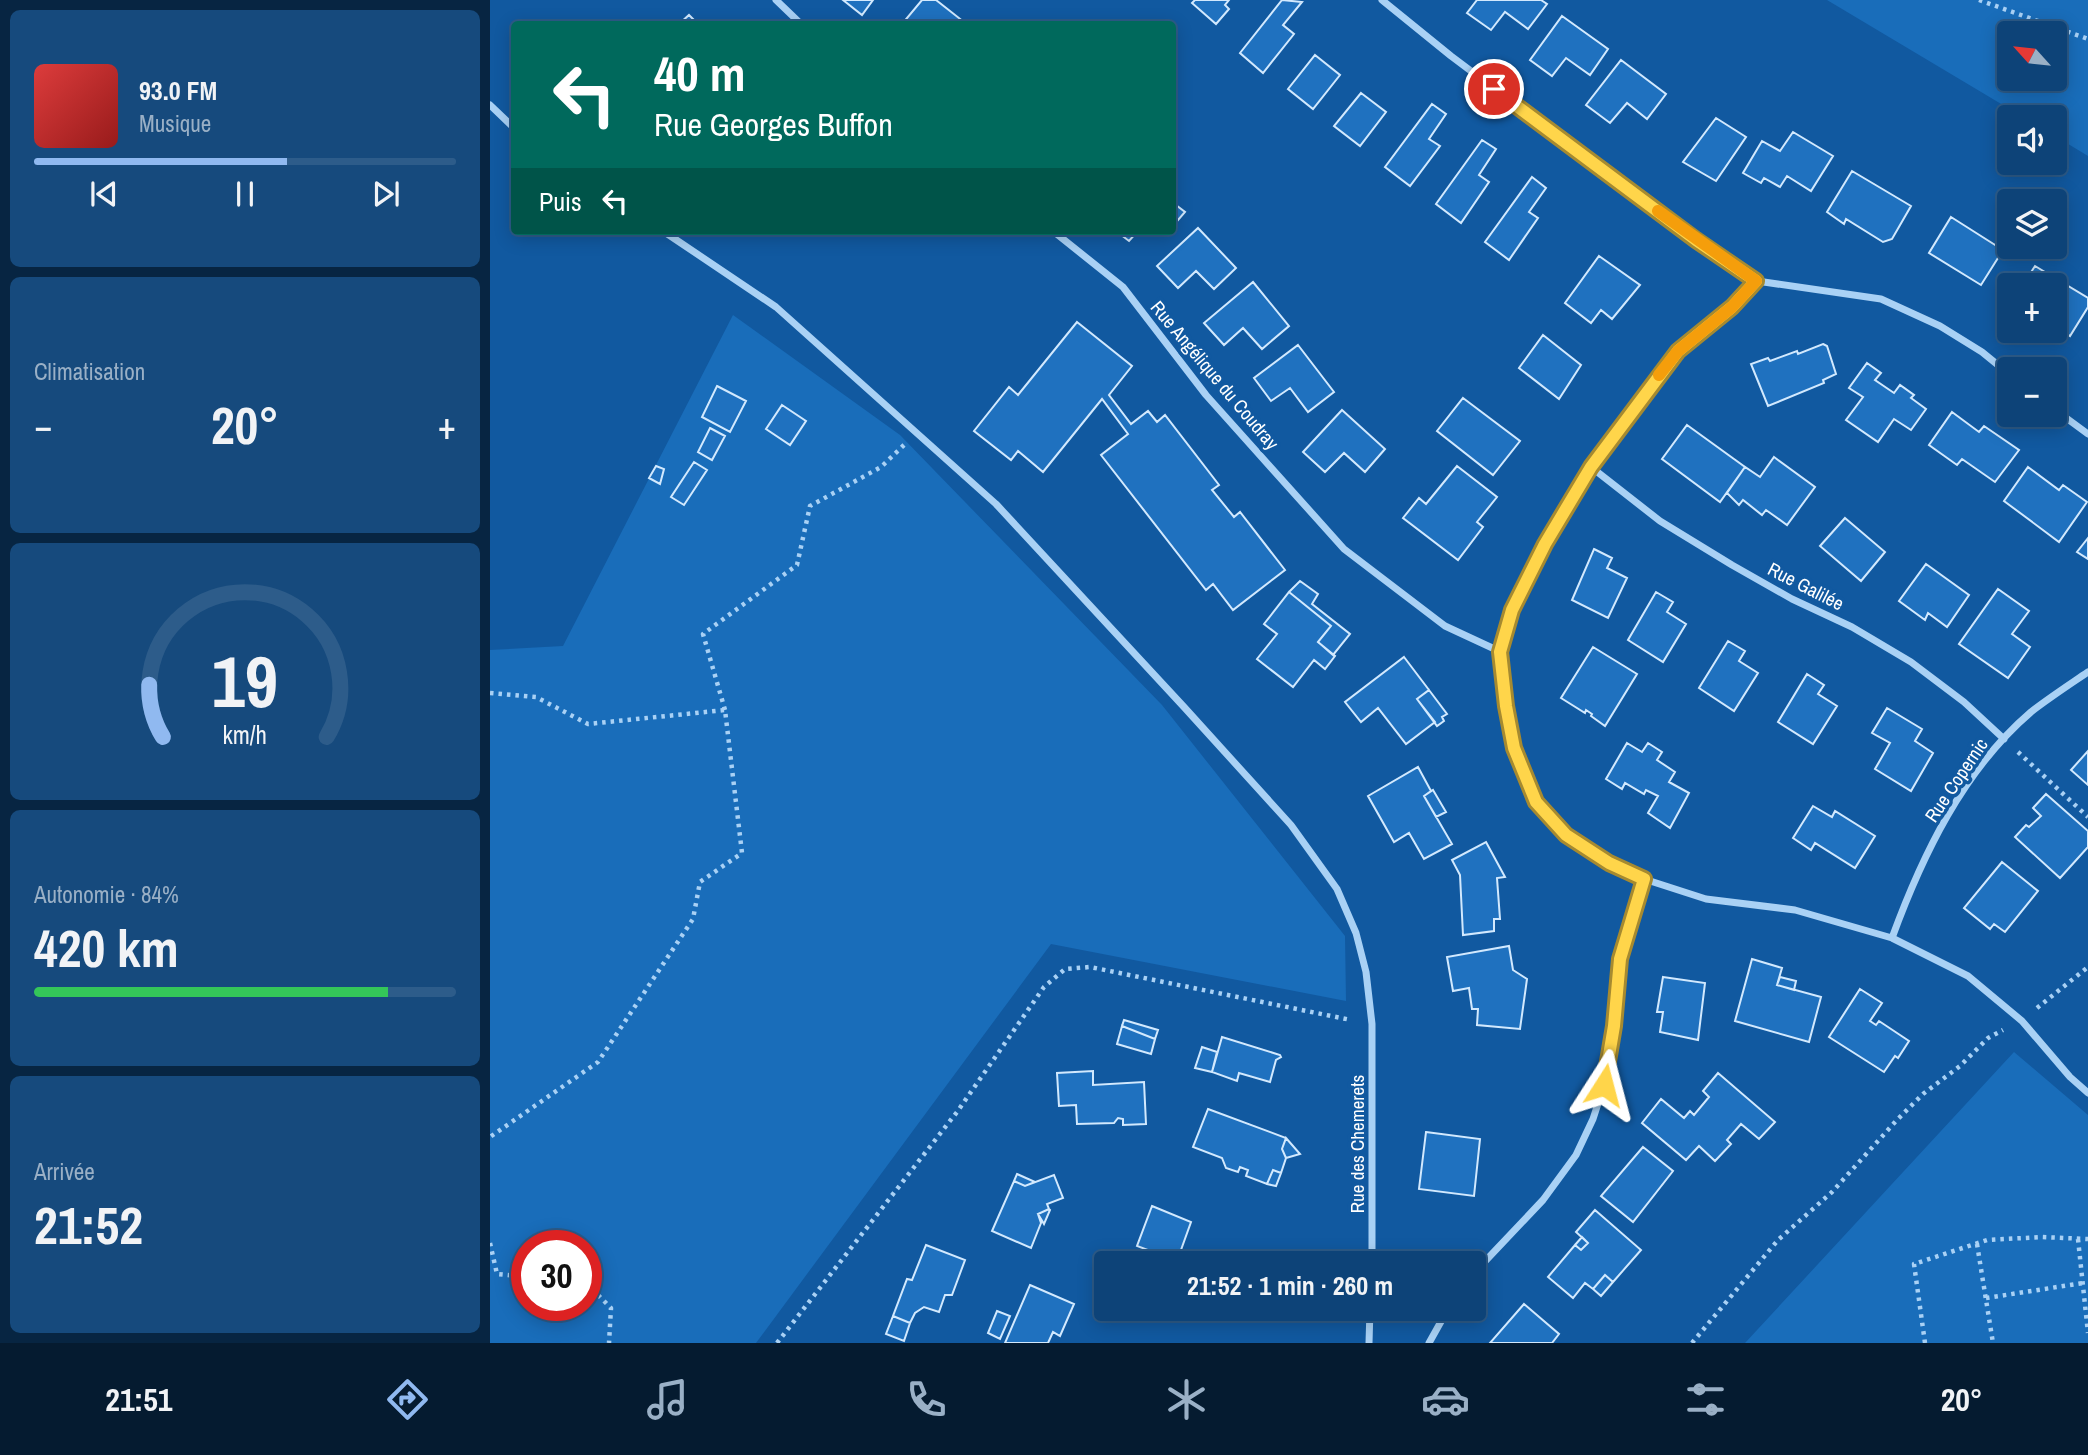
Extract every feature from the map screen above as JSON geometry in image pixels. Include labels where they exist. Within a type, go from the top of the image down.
[{"type":"street","points":[[776,0],[798,21]]},
{"type":"street","points":[[1382,0],[1451,56],[1696,240],[1756,281],[1881,299],[1940,326],[1997,364]]},
{"type":"street","points":[[490,105],[511,125]]},
{"type":"street","name":"Rue des Chemerets","points":[[669,235],[776,307],[996,504],[1291,825],[1337,889],[1356,933],[1366,972],[1372,1024],[1372,1251]]},
{"type":"street","name":"Rue Angélique du Coudray","points":[[1058,235],[1123,288],[1206,396],[1344,550],[1445,625],[1500,652]]},
{"type":"street","points":[[1756,281],[1732,307],[1678,351],[1591,467],[1545,544],[1512,610],[1500,652],[1506,706],[1514,748],[1536,802],[1566,835],[1609,863],[1644,879],[1706,900],[1794,909],[1892,937],[1968,976],[2022,1021],[2070,1077],[2088,1093]]},
{"type":"street","points":[[2067,419],[2088,434]]},
{"type":"street","name":"Rue Galilée","points":[[1591,467],[1660,521],[1792,599],[1852,627],[1910,662],[1965,702],[2004,739]]},
{"type":"street","name":"Rue Copernic","points":[[1892,937],[1912,882],[1972,778],[2004,739],[2031,713],[2088,673]]},
{"type":"street","points":[[1486,1260],[1543,1200],[1576,1155],[1593,1119],[1604,1085],[1614,1026],[1620,959],[1644,879]]},
{"type":"street","points":[[1368,1343],[1369,1321]]},
{"type":"street","points":[[1429,1343],[1441,1321]]},
{"type":"path","points":[[1979,0],[2088,39]]},
{"type":"path","points":[[490,1137],[598,1062],[693,919],[700,883],[743,853],[725,710],[703,634],[797,565],[810,506],[881,467],[917,433]]},
{"type":"path","points":[[490,693],[536,697],[588,724],[725,710]]},
{"type":"path","points":[[2004,739],[2088,817]]},
{"type":"path","points":[[776,1343],[957,1112],[1044,987],[1065,969],[1090,967],[1372,1024]]},
{"type":"path","points":[[1692,1343],[1778,1240],[1832,1192],[1923,1094],[1960,1066],[1988,1038],[2022,1021],[2088,967]]},
{"type":"path","points":[[1925,1343],[1914,1264],[1987,1240],[2042,1237],[2088,1239]]},
{"type":"path","points":[[2078,1239],[2088,1334]]},
{"type":"path","points":[[490,1242],[497,1275],[511,1276]]},
{"type":"path","points":[[1977,1243],[1993,1343]]},
{"type":"path","points":[[1986,1298],[2083,1283]]},
{"type":"path","points":[[602,1299],[611,1308],[609,1343]]},
{"type":"shaded area","points":[[1827,0],[2088,0],[2088,156],[2067,143],[2067,105],[2003,105]]},
{"type":"shaded area","points":[[733,315],[900,435],[1162,705],[1345,936],[1346,1001],[1051,944],[756,1343],[490,1343],[490,650],[563,646]]},
{"type":"shaded area","points":[[2014,1052],[2088,1115],[2088,1343],[1745,1343]]},
{"type":"building","points":[[843,0],[873,0],[862,15]]},
{"type":"building","points":[[922,0],[936,0],[963,21],[904,21]]},
{"type":"building","points":[[1195,0],[1229,0],[1225,5],[1229,9],[1216,24],[1192,3]]},
{"type":"building","points":[[1282,0],[1302,2],[1283,25],[1294,34],[1263,73],[1240,53]]},
{"type":"building","points":[[1477,0],[1541,0],[1547,4],[1528,29],[1505,12],[1491,30],[1467,13]]},
{"type":"building","points":[[689,15],[695,21],[682,21]]},
{"type":"building","points":[[1562,16],[1608,49],[1590,75],[1566,58],[1552,76],[1530,60]]},
{"type":"building","points":[[1315,55],[1340,75],[1313,109],[1288,89]]},
{"type":"building","points":[[1621,60],[1666,94],[1647,119],[1627,103],[1610,123],[1586,105]]},
{"type":"building","points":[[1361,93],[1386,112],[1360,146],[1334,126]]},
{"type":"building","points":[[1432,104],[1446,114],[1429,139],[1440,146],[1410,186],[1385,167]]},
{"type":"building","points":[[1716,118],[1746,137],[1716,181],[1683,162]]},
{"type":"building","points":[[1793,132],[1833,156],[1811,191],[1787,176],[1780,187],[1764,178],[1761,183],[1743,173],[1762,141],[1780,151]]},
{"type":"building","points":[[1482,140],[1496,149],[1479,175],[1489,182],[1461,223],[1436,204]]},
{"type":"building","points":[[1852,171],[1911,206],[1892,239],[1883,242],[1846,219],[1844,224],[1827,212]]},
{"type":"building","points":[[1532,177],[1546,188],[1529,212],[1538,218],[1509,260],[1485,242]]},
{"type":"building","points":[[1176,205],[1185,212],[1176,222]]},
{"type":"building","points":[[1951,217],[1997,246],[1997,259],[1981,285],[1929,253]]},
{"type":"building","points":[[1198,228],[1236,268],[1214,289],[1196,271],[1178,288],[1157,266]]},
{"type":"building","points":[[1121,235],[1134,235],[1129,241]]},
{"type":"building","points":[[1599,256],[1640,285],[1612,319],[1601,310],[1591,323],[1565,303]]},
{"type":"building","points":[[2035,266],[2047,273],[2031,273]]},
{"type":"building","points":[[1253,282],[1289,326],[1262,349],[1243,328],[1224,345],[1204,323]]},
{"type":"building","points":[[2067,285],[2088,298],[2088,307],[2070,336],[2067,334]]},
{"type":"building","points":[[1077,322],[1132,366],[1109,395],[1131,424],[1148,411],[1157,422],[1165,415],[1219,485],[1212,490],[1234,517],[1240,512],[1285,570],[1233,610],[1213,584],[1206,590],[1101,455],[1128,434],[1102,399],[1043,472],[1018,451],[1011,460],[974,431],[1009,387],[1018,395]]},
{"type":"building","points":[[1543,335],[1581,365],[1559,399],[1519,368]]},
{"type":"building","points":[[1823,344],[1827,346],[1836,374],[1823,380],[1824,383],[1768,406],[1751,364],[1768,358],[1770,361],[1797,351],[1798,354]]},
{"type":"building","points":[[1298,345],[1334,392],[1308,412],[1290,388],[1271,401],[1254,378]]},
{"type":"building","points":[[1867,363],[1881,373],[1875,380],[1894,393],[1900,385],[1914,395],[1911,398],[1926,409],[1911,430],[1894,419],[1878,442],[1846,420],[1863,397],[1849,388]]},
{"type":"building","points":[[717,386],[746,401],[730,432],[702,417]]},
{"type":"building","points":[[1463,398],[1520,441],[1493,475],[1437,431]]},
{"type":"building","points":[[782,405],[806,421],[790,445],[766,429]]},
{"type":"building","points":[[1342,410],[1385,449],[1365,472],[1344,453],[1325,472],[1303,452]]},
{"type":"building","points":[[1952,412],[1979,432],[1984,426],[2019,450],[1995,482],[1962,459],[1957,465],[1929,445]]},
{"type":"building","points":[[1687,425],[1745,467],[1720,502],[1662,459]]},
{"type":"building","points":[[710,428],[725,436],[712,460],[698,452]]},
{"type":"building","points":[[1774,457],[1815,487],[1787,525],[1766,510],[1762,515],[1743,500],[1739,505],[1727,493],[1745,467],[1760,477]]},
{"type":"building","points":[[694,462],[707,470],[684,505],[671,497]]},
{"type":"building","points":[[656,466],[664,469],[660,484],[649,478]]},
{"type":"building","points":[[1457,466],[1497,497],[1477,522],[1483,527],[1458,560],[1403,518],[1419,498],[1426,504]]},
{"type":"building","points":[[2028,467],[2059,490],[2063,485],[2087,502],[2059,542],[2004,501]]},
{"type":"building","points":[[1845,518],[1885,552],[1861,581],[1820,546]]},
{"type":"building","points":[[2088,538],[2088,559],[2077,552]]},
{"type":"building","points":[[1594,549],[1612,558],[1607,568],[1627,578],[1608,618],[1572,600]]},
{"type":"building","points":[[1926,564],[1969,595],[1947,627],[1928,613],[1925,620],[1899,601]]},
{"type":"building","points":[[1300,581],[1318,594],[1312,604],[1350,634],[1333,655],[1318,642],[1331,626],[1289,592]]},
{"type":"building","points":[[1998,589],[2029,611],[2012,634],[2030,647],[2008,678],[1959,644]]},
{"type":"building","points":[[1289,592],[1331,626],[1318,642],[1335,656],[1325,669],[1314,660],[1293,687],[1257,659],[1277,634],[1264,624]]},
{"type":"building","points":[[1656,592],[1673,602],[1667,612],[1686,624],[1663,662],[1628,640]]},
{"type":"building","points":[[1728,641],[1745,651],[1739,661],[1758,673],[1734,711],[1699,688]]},
{"type":"building","points":[[1593,647],[1637,674],[1605,726],[1586,710],[1585,713],[1561,698]]},
{"type":"building","points":[[1404,657],[1429,690],[1417,699],[1435,722],[1406,744],[1378,708],[1361,722],[1345,702]]},
{"type":"building","points":[[1807,674],[1824,685],[1818,694],[1837,706],[1813,744],[1778,722]]},
{"type":"building","points":[[1429,690],[1447,714],[1442,717],[1444,721],[1437,726],[1417,699]]},
{"type":"building","points":[[1887,708],[1922,729],[1915,741],[1933,753],[1911,791],[1875,769],[1890,743],[1872,733]]},
{"type":"building","points":[[1627,743],[1642,752],[1648,743],[1662,752],[1657,760],[1675,772],[1669,782],[1689,793],[1670,828],[1648,813],[1658,796],[1646,790],[1644,794],[1625,783],[1622,789],[1606,779]]},
{"type":"building","points":[[2088,751],[2088,785],[2071,770]]},
{"type":"building","points":[[1418,767],[1431,791],[1424,796],[1452,844],[1424,859],[1409,833],[1394,842],[1368,796]]},
{"type":"building","points":[[1433,790],[1446,812],[1436,817],[1424,796]]},
{"type":"building","points":[[2046,794],[2088,831],[2088,847],[2060,878],[2015,837],[2026,825],[2029,827],[2041,816],[2033,808]]},
{"type":"building","points":[[1813,806],[1832,817],[1835,811],[1875,836],[1855,868],[1815,843],[1811,850],[1793,838]]},
{"type":"building","points":[[1486,842],[1505,877],[1497,878],[1500,919],[1494,919],[1494,931],[1463,935],[1460,875],[1452,860]]},
{"type":"building","points":[[2002,862],[2038,891],[2005,932],[1994,924],[1990,929],[1964,908]]},
{"type":"building","points":[[1509,946],[1513,970],[1527,979],[1520,1029],[1477,1025],[1478,1009],[1472,1009],[1469,988],[1453,991],[1447,957]]},
{"type":"building","points":[[1752,959],[1782,968],[1777,985],[1821,997],[1809,1042],[1735,1021]]},
{"type":"building","points":[[1663,977],[1705,983],[1698,1040],[1660,1032],[1663,1012],[1657,1012]]},
{"type":"building","points":[[1780,977],[1796,981],[1794,990],[1777,985]]},
{"type":"building","points":[[1860,989],[1882,1003],[1870,1021],[1876,1025],[1879,1021],[1909,1041],[1898,1058],[1895,1056],[1884,1072],[1829,1037]]},
{"type":"building","points":[[1124,1020],[1158,1030],[1155,1039],[1122,1026]]},
{"type":"building","points":[[1122,1026],[1155,1039],[1151,1054],[1117,1044]]},
{"type":"building","points":[[1222,1037],[1280,1055],[1270,1082],[1239,1073],[1237,1081],[1212,1072]]},
{"type":"building","points":[[1202,1047],[1217,1052],[1212,1072],[1195,1068]]},
{"type":"building","points":[[1093,1071],[1093,1085],[1144,1082],[1146,1124],[1123,1125],[1123,1119],[1118,1118],[1114,1123],[1077,1124],[1076,1105],[1059,1106],[1057,1073]]},
{"type":"building","points":[[1718,1073],[1775,1122],[1759,1139],[1741,1124],[1727,1140],[1731,1144],[1715,1161],[1699,1146],[1686,1160],[1642,1123],[1661,1099],[1684,1118],[1690,1111],[1694,1115],[1709,1097],[1703,1091]]},
{"type":"building","points":[[1208,1109],[1286,1138],[1282,1149],[1286,1158],[1281,1173],[1273,1170],[1267,1184],[1246,1176],[1248,1170],[1240,1167],[1238,1172],[1226,1168],[1222,1158],[1193,1147]]},
{"type":"building","points":[[1426,1132],[1480,1139],[1474,1196],[1419,1189]]},
{"type":"building","points":[[1286,1138],[1300,1154],[1286,1158],[1282,1149]]},
{"type":"building","points":[[1643,1147],[1673,1171],[1633,1222],[1601,1196]]},
{"type":"building","points":[[1273,1170],[1281,1173],[1276,1186],[1267,1184]]},
{"type":"building","points":[[1017,1174],[1035,1182],[1025,1186],[1014,1181]]},
{"type":"building","points":[[1054,1175],[1063,1198],[1047,1204],[1049,1209],[1038,1214],[1041,1223],[1031,1248],[992,1231],[1014,1181],[1025,1186]]},
{"type":"building","points":[[1152,1206],[1191,1222],[1181,1251],[1150,1251],[1137,1246]]},
{"type":"building","points":[[1050,1210],[1044,1224],[1038,1214]]},
{"type":"building","points":[[1595,1210],[1641,1250],[1613,1282],[1605,1275],[1593,1289],[1585,1283],[1573,1298],[1548,1277],[1575,1245],[1581,1250],[1588,1243],[1576,1232]]},
{"type":"building","points":[[1582,1237],[1588,1243],[1581,1250],[1575,1245]]},
{"type":"building","points":[[926,1245],[965,1260],[952,1295],[945,1295],[939,1312],[924,1307],[915,1313],[910,1323],[893,1316],[907,1279],[912,1280]]},
{"type":"building","points":[[1605,1275],[1613,1282],[1601,1296],[1593,1289]]},
{"type":"building","points":[[1030,1285],[1074,1304],[1060,1336],[1053,1332],[1048,1343],[1005,1343]]},
{"type":"building","points":[[1524,1304],[1559,1334],[1552,1343],[1490,1343]]},
{"type":"building","points":[[997,1311],[1010,1316],[1000,1339],[988,1333]]},
{"type":"building","points":[[893,1316],[910,1323],[904,1341],[886,1334]]},
{"type":"slow traffic","points":[[1658,211],[1756,281],[1732,307],[1678,351],[1659,375]]},
{"type":"route","points":[[1494,89],[1696,240],[1756,281],[1732,307],[1678,351],[1591,467],[1545,544],[1512,610],[1500,652],[1514,748],[1536,802],[1566,835],[1609,863],[1644,879],[1620,959],[1614,1026],[1604,1085]]}]
